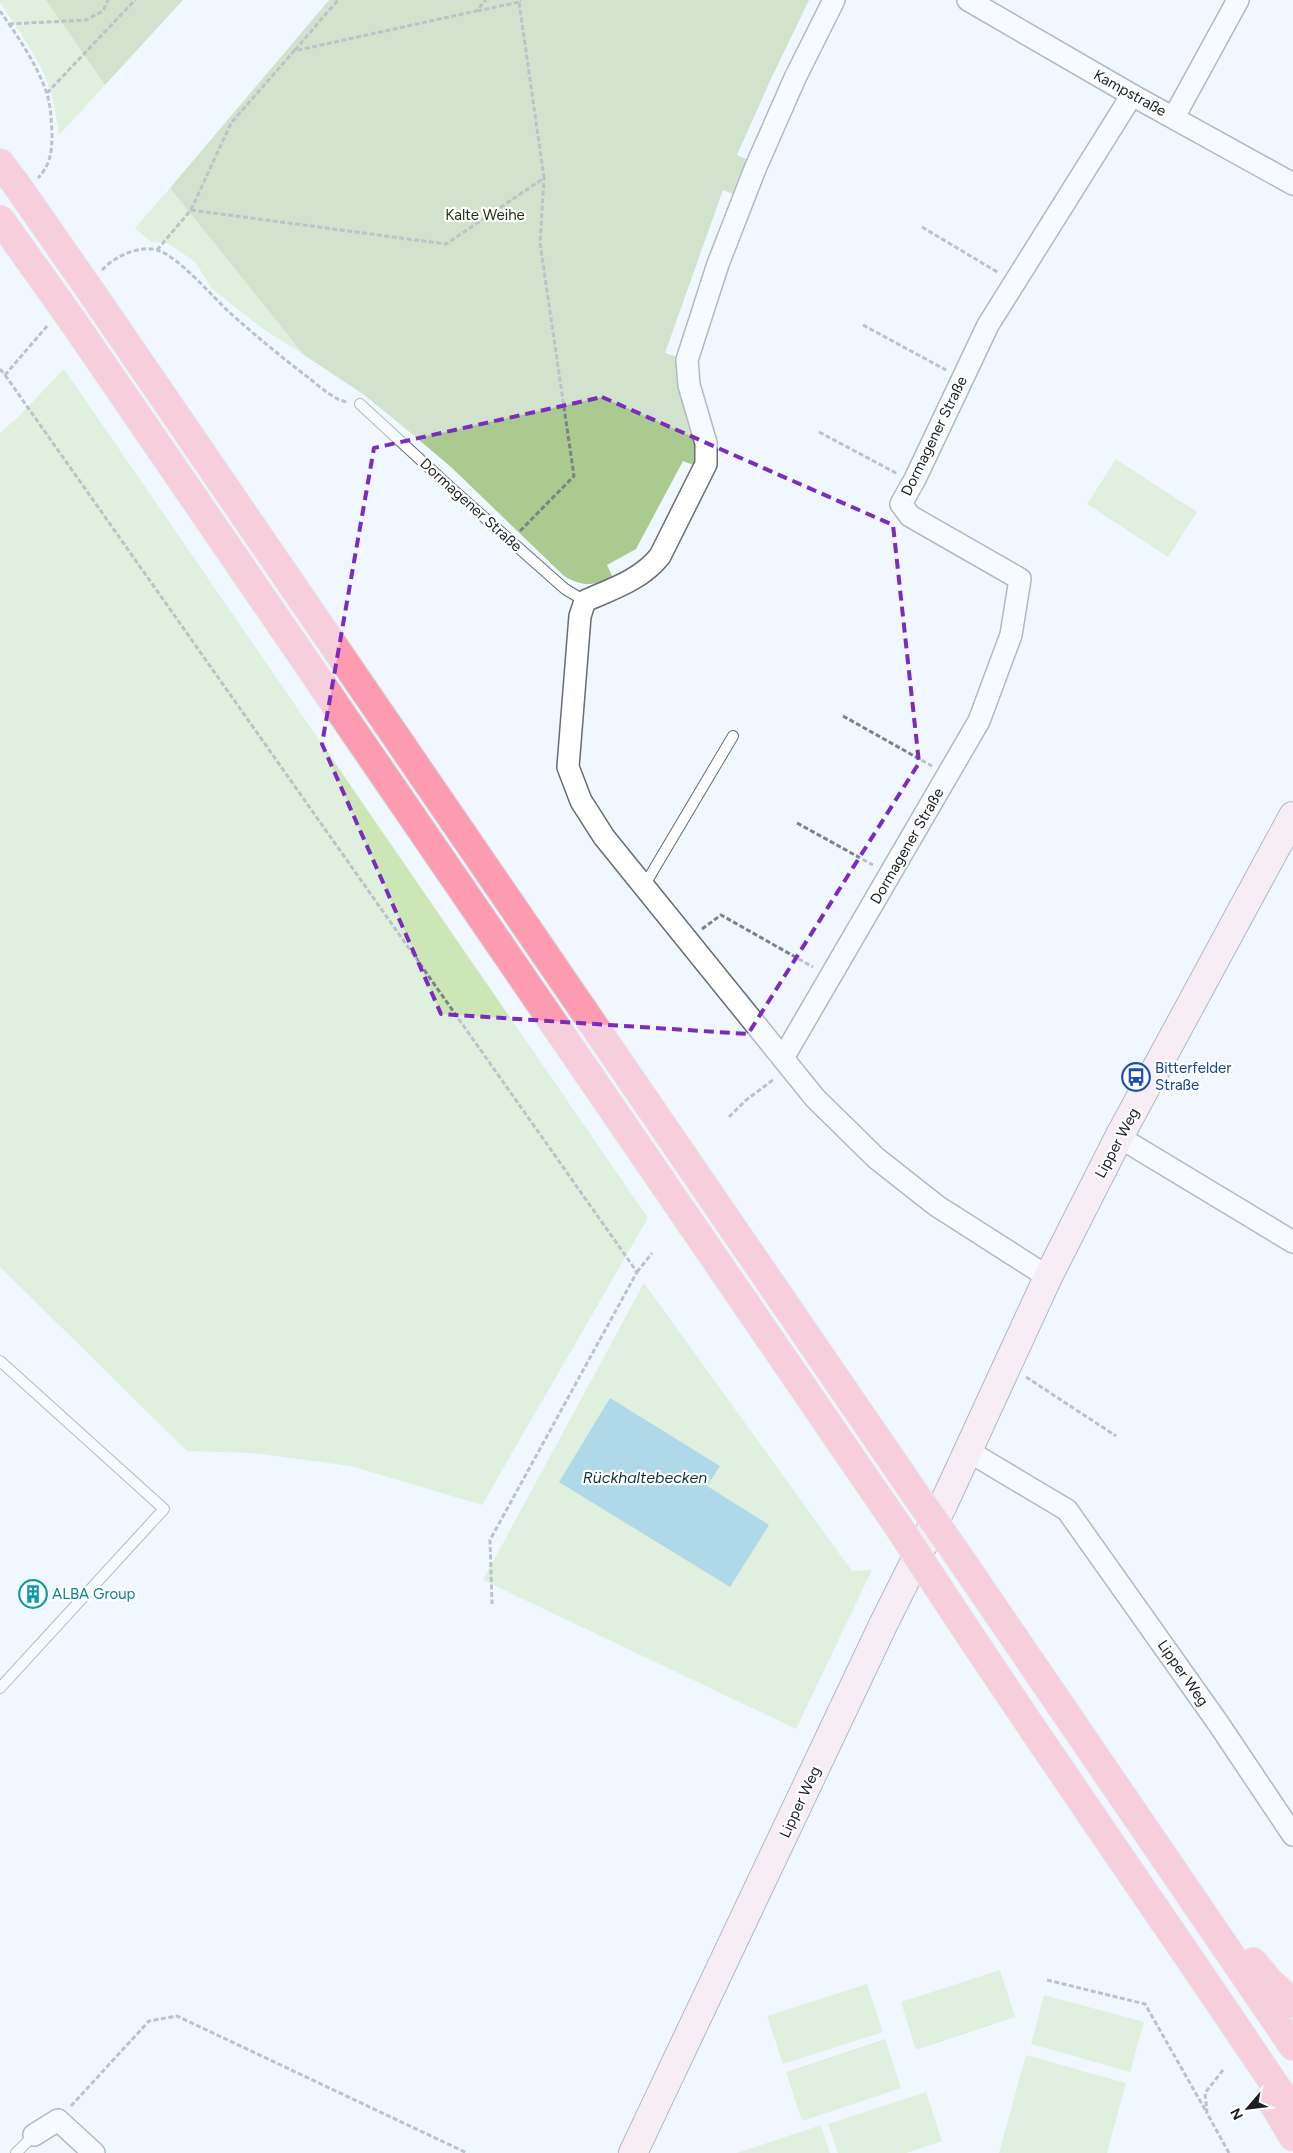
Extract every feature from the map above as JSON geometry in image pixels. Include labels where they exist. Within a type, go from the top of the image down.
[{"type":"highway","points":[[17,176],[94,296],[1293,2046]]},
{"type":"highway","points":[[0,219],[72,320],[898,1526],[1019,1710],[1293,2112]]},
{"type":"highway","points":[[1164,1856],[1270,1982],[1293,2003]]},
{"type":"highway","points":[[1216,1997],[1281,2120],[1293,2137]]},
{"type":"street","points":[[834,0],[795,78],[756,169],[718,264],[687,360],[689,385],[706,443],[706,464],[660,556],[651,568],[640,576],[585,601],[580,616],[568,767],[581,801],[600,830],[815,1098],[876,1158],[937,1206],[1048,1277]]},
{"type":"street","name":"Kampstraße","points":[[968,0],[1132,95],[1293,184]]},
{"type":"street","points":[[1174,117],[1238,0]]},
{"type":"street","name":"Dormagener Straße","points":[[787,1062],[830,976],[979,721],[1011,635],[1020,580],[910,516],[901,504],[914,482],[988,325],[1132,95]]},
{"type":"street","name":"Lipper Weg","points":[[633,2153],[968,1451],[1048,1277],[1119,1137],[1293,816]]},
{"type":"street","points":[[1119,1137],[1293,1242]]},
{"type":"street","name":"Lipper Weg","points":[[968,1451],[1066,1510],[1218,1723],[1293,1835]]},
{"type":"street","points":[[34,2135],[58,2120],[87,2151]]},
{"type":"lane","name":"Dormagener Straße","points":[[360,404],[511,541],[565,588],[585,601]]},
{"type":"lane","points":[[644,886],[733,736]]},
{"type":"lane","points":[[0,1361],[164,1509],[0,1688]]},
{"type":"lane","points":[[16,2153],[34,2135]]},
{"type":"path","points":[[9,24],[86,20],[102,11],[108,0]]},
{"type":"path","points":[[47,93],[135,0]]},
{"type":"path","points":[[338,0],[231,123],[191,210],[157,250],[174,260],[250,330],[320,388],[344,402],[360,404]]},
{"type":"path","points":[[476,11],[486,0]]},
{"type":"path","points":[[294,51],[520,1],[544,178],[540,243],[574,476],[511,541]]},
{"type":"path","points":[[0,11],[26,49],[47,93],[51,112],[52,152],[50,162],[17,176]]},
{"type":"path","points":[[191,210],[446,244],[544,178]]},
{"type":"path","points":[[922,227],[1015,282]]},
{"type":"path","points":[[863,326],[962,379]]},
{"type":"path","points":[[6,375],[637,1272]]},
{"type":"path","points":[[818,432],[914,482]]},
{"type":"path","points":[[843,716],[948,775]]},
{"type":"path","points":[[797,823],[890,875]]},
{"type":"path","points":[[688,940],[721,915],[830,976]]},
{"type":"path","points":[[729,1117],[787,1062]]},
{"type":"path","points":[[492,1604],[490,1540],[637,1272],[652,1252]]},
{"type":"path","points":[[1008,1364],[1116,1436]]},
{"type":"path","points":[[1048,1980],[1145,2004],[1229,2153]]},
{"type":"path","points":[[58,2120],[150,2021],[177,2016],[467,2153]]},
{"type":"path","points":[[1207,2113],[1205,2093],[1223,2070]]},
{"type":"highlighted area","points":[[602,397],[893,525],[919,763],[748,1034],[441,1014],[322,744],[374,448]]},
{"type":"green space","points":[[0,0],[46,0],[105,85],[59,135],[54,104],[47,81],[35,57],[0,3]]},
{"type":"green space","points":[[46,0],[183,0],[105,85]]},
{"type":"green space","name":"Kalte Weihe","points":[[329,0],[809,0],[737,155],[750,161],[736,195],[723,190],[665,353],[678,357],[676,373],[698,451],[696,466],[683,461],[636,549],[607,565],[613,578],[600,583],[588,584],[575,582],[563,575],[451,467],[363,394],[304,355],[170,188]]},
{"type":"green space","points":[[170,188],[304,355],[263,329],[211,288],[196,263],[174,247],[163,242],[151,242],[135,228]]},
{"type":"green space","points":[[64,369],[648,1218],[482,1505],[351,1466],[252,1453],[187,1451],[0,1267],[0,433]]},
{"type":"green space","points":[[1116,459],[1197,512],[1168,557],[1087,504]]},
{"type":"green space","points":[[644,1283],[852,1571],[872,1570],[796,1729],[483,1580]]},
{"type":"green space","points":[[1000,1970],[1015,2017],[916,2050],[901,2002]]},
{"type":"green space","points":[[867,1984],[883,2032],[783,2064],[767,2016]]},
{"type":"green space","points":[[1044,1995],[1144,2022],[1130,2072],[1031,2044]]},
{"type":"green space","points":[[885,2039],[901,2088],[802,2121],[786,2072]]},
{"type":"green space","points":[[1026,2055],[1126,2083],[1107,2153],[999,2153]]},
{"type":"green space","points":[[926,2092],[942,2141],[906,2153],[838,2153],[828,2124]]},
{"type":"green space","points":[[821,2125],[830,2153],[737,2153]]},
{"type":"water","name":"Rückhaltebecken","points":[[610,1398],[720,1466],[707,1486],[769,1525],[730,1587],[559,1482]]},
{"type":"place","name":"Bitterfelder Straße","points":[[1136,1077]]},
{"type":"place","name":"ALBA Group","points":[[33,1594]]}]
